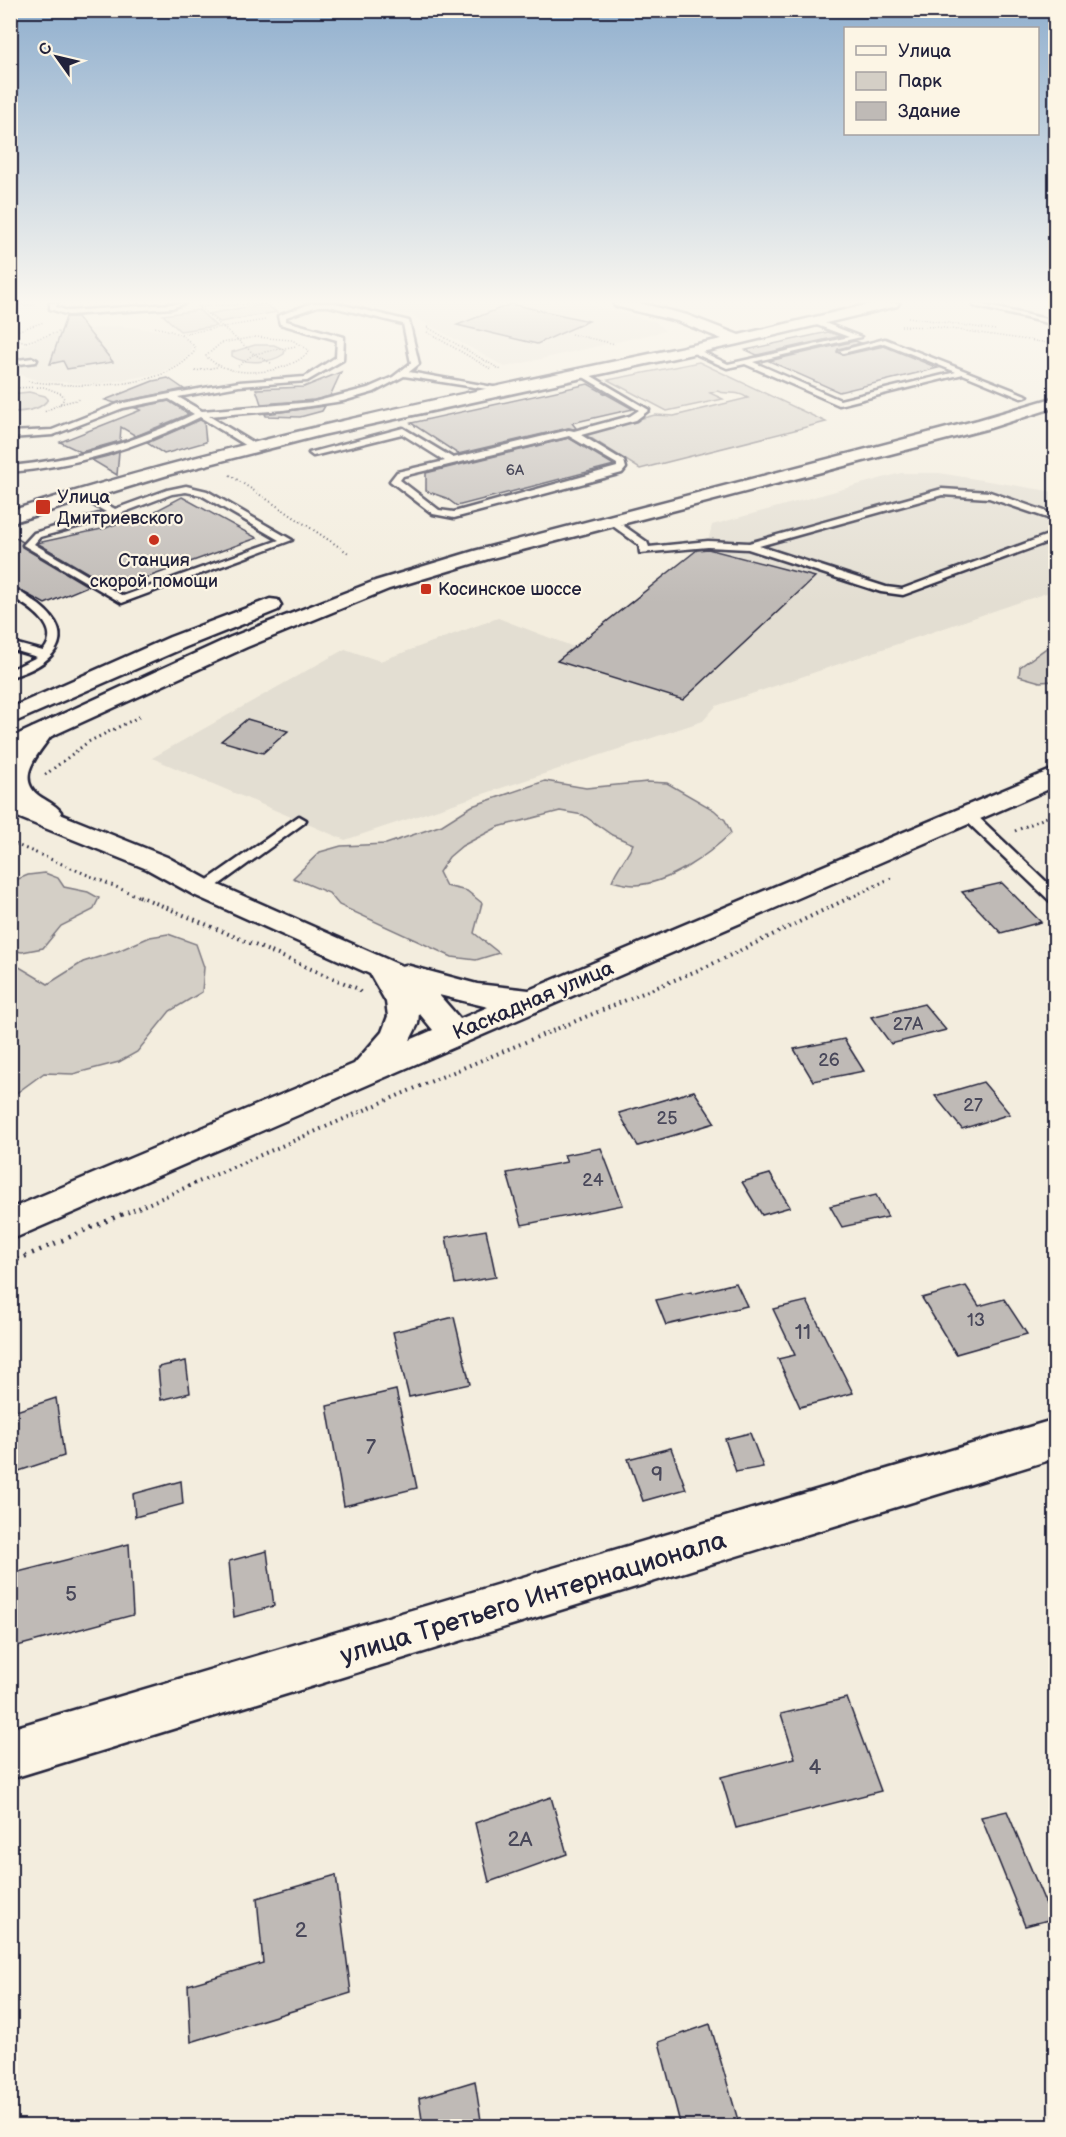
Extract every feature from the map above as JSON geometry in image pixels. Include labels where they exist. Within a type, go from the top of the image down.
[{"type":"main road","points":[[10,517],[81,494],[252,446],[445,403]]},
{"type":"main road","points":[[459,543],[998,403]]},
{"type":"main road","points":[[10,748],[239,642],[345,598],[451,564],[984,424],[1054,403]]},
{"type":"main road","points":[[10,717],[178,642],[286,599]]},
{"type":"main road","points":[[10,711],[58,696]]},
{"type":"main road","points":[[41,733],[20,762],[15,775],[17,787],[27,799],[83,839]]},
{"type":"main road","name":"Каскадная улица","points":[[10,1225],[1056,776]]},
{"type":"main road","points":[[10,804],[146,871],[204,890],[381,967],[469,993],[532,1000]]},
{"type":"main road","points":[[10,817],[83,839]]},
{"type":"main road","points":[[10,828],[83,839]]},
{"type":"main road","points":[[381,967],[417,990],[454,1034]]},
{"type":"main road","points":[[361,1074],[388,1048],[400,1027],[403,1008],[381,967]]},
{"type":"main road","name":"улица Третьего Интернационала","points":[[10,1754],[1056,1438]]},
{"type":"lane","points":[[10,435],[53,432],[122,406],[138,403]]},
{"type":"lane","points":[[181,403],[252,446]]},
{"type":"lane","points":[[10,469],[46,467],[88,457],[168,430],[200,414],[312,403]]},
{"type":"lane","points":[[576,434],[579,439],[621,463],[622,468],[612,474],[454,515],[436,512],[395,481],[400,474],[569,433],[576,434],[582,430],[633,418],[645,410],[633,403]]},
{"type":"lane","points":[[353,422],[374,438]]},
{"type":"lane","points":[[313,453],[403,431],[453,462]]},
{"type":"lane","points":[[193,489],[287,540],[122,600],[28,545],[36,535],[114,513],[170,492],[193,489]]},
{"type":"lane","points":[[749,546],[942,492],[990,495],[1056,518]]},
{"type":"lane","points":[[81,494],[114,513]]},
{"type":"lane","points":[[611,521],[644,544],[644,551],[708,544],[749,546],[885,590],[903,592],[1056,535]]},
{"type":"lane","points":[[10,591],[35,606],[47,617],[55,635],[55,643],[46,656],[10,674]]},
{"type":"lane","points":[[10,645],[46,656]]},
{"type":"lane","points":[[967,814],[1056,899]]},
{"type":"lane","points":[[204,890],[299,820]]},
{"type":"path","points":[[36,415],[54,408],[60,403]]},
{"type":"path","points":[[230,474],[350,554]]},
{"type":"path","points":[[49,782],[44,776],[88,742],[152,710]]},
{"type":"path","points":[[991,838],[1008,834],[1056,813]]},
{"type":"path","points":[[10,842],[356,988],[367,999]]},
{"type":"path","points":[[10,1263],[434,1080],[708,966],[895,876]]},
{"type":"shaded area","points":[[901,473],[939,473],[1055,492],[1055,590],[716,706],[703,721],[345,840],[152,758],[345,649],[380,661],[498,618],[582,650],[706,550],[712,525]]},
{"type":"green space","points":[[11,403],[45,403],[26,411],[11,412]]},
{"type":"green space","points":[[651,403],[706,403],[667,411]]},
{"type":"green space","points":[[729,403],[785,403],[826,422],[640,469],[586,435],[591,431],[655,415],[674,416]]},
{"type":"green space","points":[[1055,644],[1055,681],[1040,682],[1019,676],[1020,667]]},
{"type":"green space","points":[[545,781],[586,788],[647,782],[667,783],[714,810],[725,820],[731,833],[688,867],[662,879],[636,885],[612,881],[633,844],[612,835],[583,815],[560,811],[498,827],[462,846],[449,857],[439,872],[446,886],[467,891],[482,903],[474,933],[499,953],[476,960],[452,957],[339,905],[329,893],[293,878],[320,852],[341,846],[386,844],[442,825],[472,806]]},
{"type":"green space","points":[[45,873],[58,878],[64,887],[88,892],[99,898],[93,910],[61,926],[43,948],[22,952],[11,950],[11,882],[28,875]]},
{"type":"green space","points":[[168,934],[196,944],[204,967],[202,992],[170,1011],[137,1052],[119,1062],[73,1074],[44,1073],[11,1097],[11,962],[48,984],[83,962],[118,951],[150,937]]},
{"type":"building","points":[[172,403],[189,414],[136,436],[121,427],[120,441],[81,452],[60,442],[141,410],[135,408]]},
{"type":"building","points":[[503,403],[622,403],[633,409],[572,423],[576,428],[574,429],[568,428],[458,454],[411,423]]},
{"type":"building","points":[[325,406],[322,411],[300,417],[266,416],[265,414]]},
{"type":"building","points":[[200,420],[204,422],[206,442],[164,454],[147,443]]},
{"type":"building","points":[[569,438],[614,465],[457,506],[446,498],[426,491],[426,473]]},
{"type":"building","points":[[119,452],[117,475],[92,460],[108,456]]},
{"type":"building","name":"Станция скорой помощи","points":[[182,497],[257,538],[115,589],[37,543],[106,528],[148,515]]},
{"type":"building","points":[[10,534],[23,542],[22,547],[88,586],[45,604],[10,585]]},
{"type":"building","points":[[708,549],[815,577],[683,700],[557,661],[697,550]]},
{"type":"building","points":[[247,719],[288,731],[263,753],[221,741]]},
{"type":"building","points":[[1002,883],[1041,922],[1001,933],[962,892]]},
{"type":"building","points":[[924,1004],[946,1030],[891,1044],[871,1017]]},
{"type":"building","points":[[844,1039],[864,1071],[813,1081],[794,1049]]},
{"type":"building","points":[[983,1082],[1010,1114],[962,1129],[935,1096]]},
{"type":"building","points":[[694,1091],[715,1123],[638,1146],[619,1113]]},
{"type":"building","points":[[601,1148],[623,1205],[522,1225],[507,1173],[567,1162],[564,1155]]},
{"type":"building","points":[[770,1174],[790,1207],[762,1215],[742,1182]]},
{"type":"building","points":[[876,1195],[888,1217],[842,1227],[830,1206]]},
{"type":"building","points":[[486,1230],[496,1277],[455,1284],[446,1237]]},
{"type":"building","points":[[736,1283],[747,1306],[666,1325],[656,1300],[691,1292],[692,1294]]},
{"type":"building","points":[[966,1286],[979,1306],[1004,1299],[1027,1334],[956,1354],[922,1298]]},
{"type":"building","points":[[807,1301],[853,1393],[800,1407],[778,1359],[795,1355],[773,1309]]},
{"type":"building","points":[[454,1317],[470,1384],[409,1397],[393,1332]]},
{"type":"building","points":[[186,1361],[190,1393],[161,1400],[158,1367]]},
{"type":"building","points":[[396,1390],[417,1488],[344,1506],[327,1406]]},
{"type":"building","points":[[56,1398],[64,1456],[10,1474],[10,1413]]},
{"type":"building","points":[[750,1433],[763,1467],[736,1472],[725,1439]]},
{"type":"building","points":[[671,1448],[686,1489],[643,1501],[628,1459]]},
{"type":"building","points":[[181,1481],[183,1504],[135,1517],[133,1494]]},
{"type":"building","points":[[129,1544],[133,1615],[10,1648],[10,1574]]},
{"type":"building","points":[[267,1551],[274,1606],[234,1617],[229,1561]]},
{"type":"building","points":[[847,1698],[881,1791],[736,1828],[721,1777],[795,1758],[781,1714]]},
{"type":"building","points":[[551,1797],[567,1854],[489,1882],[475,1823]]},
{"type":"building","points":[[1007,1811],[1052,1919],[1025,1926],[981,1817]]},
{"type":"building","points":[[336,1875],[351,1993],[191,2042],[188,1985],[263,1963],[257,1898]]},
{"type":"building","points":[[710,2024],[740,2127],[681,2127],[659,2042]]},
{"type":"building","points":[[475,2081],[482,2127],[423,2127],[419,2098]]},
{"type":"place","name":"Улица Дмитриевского","points":[[43,507]]},
{"type":"place","name":"Станция скорой помощи","points":[[154,540]]},
{"type":"place","name":"Косинское шоссе","points":[[426,589]]}]
